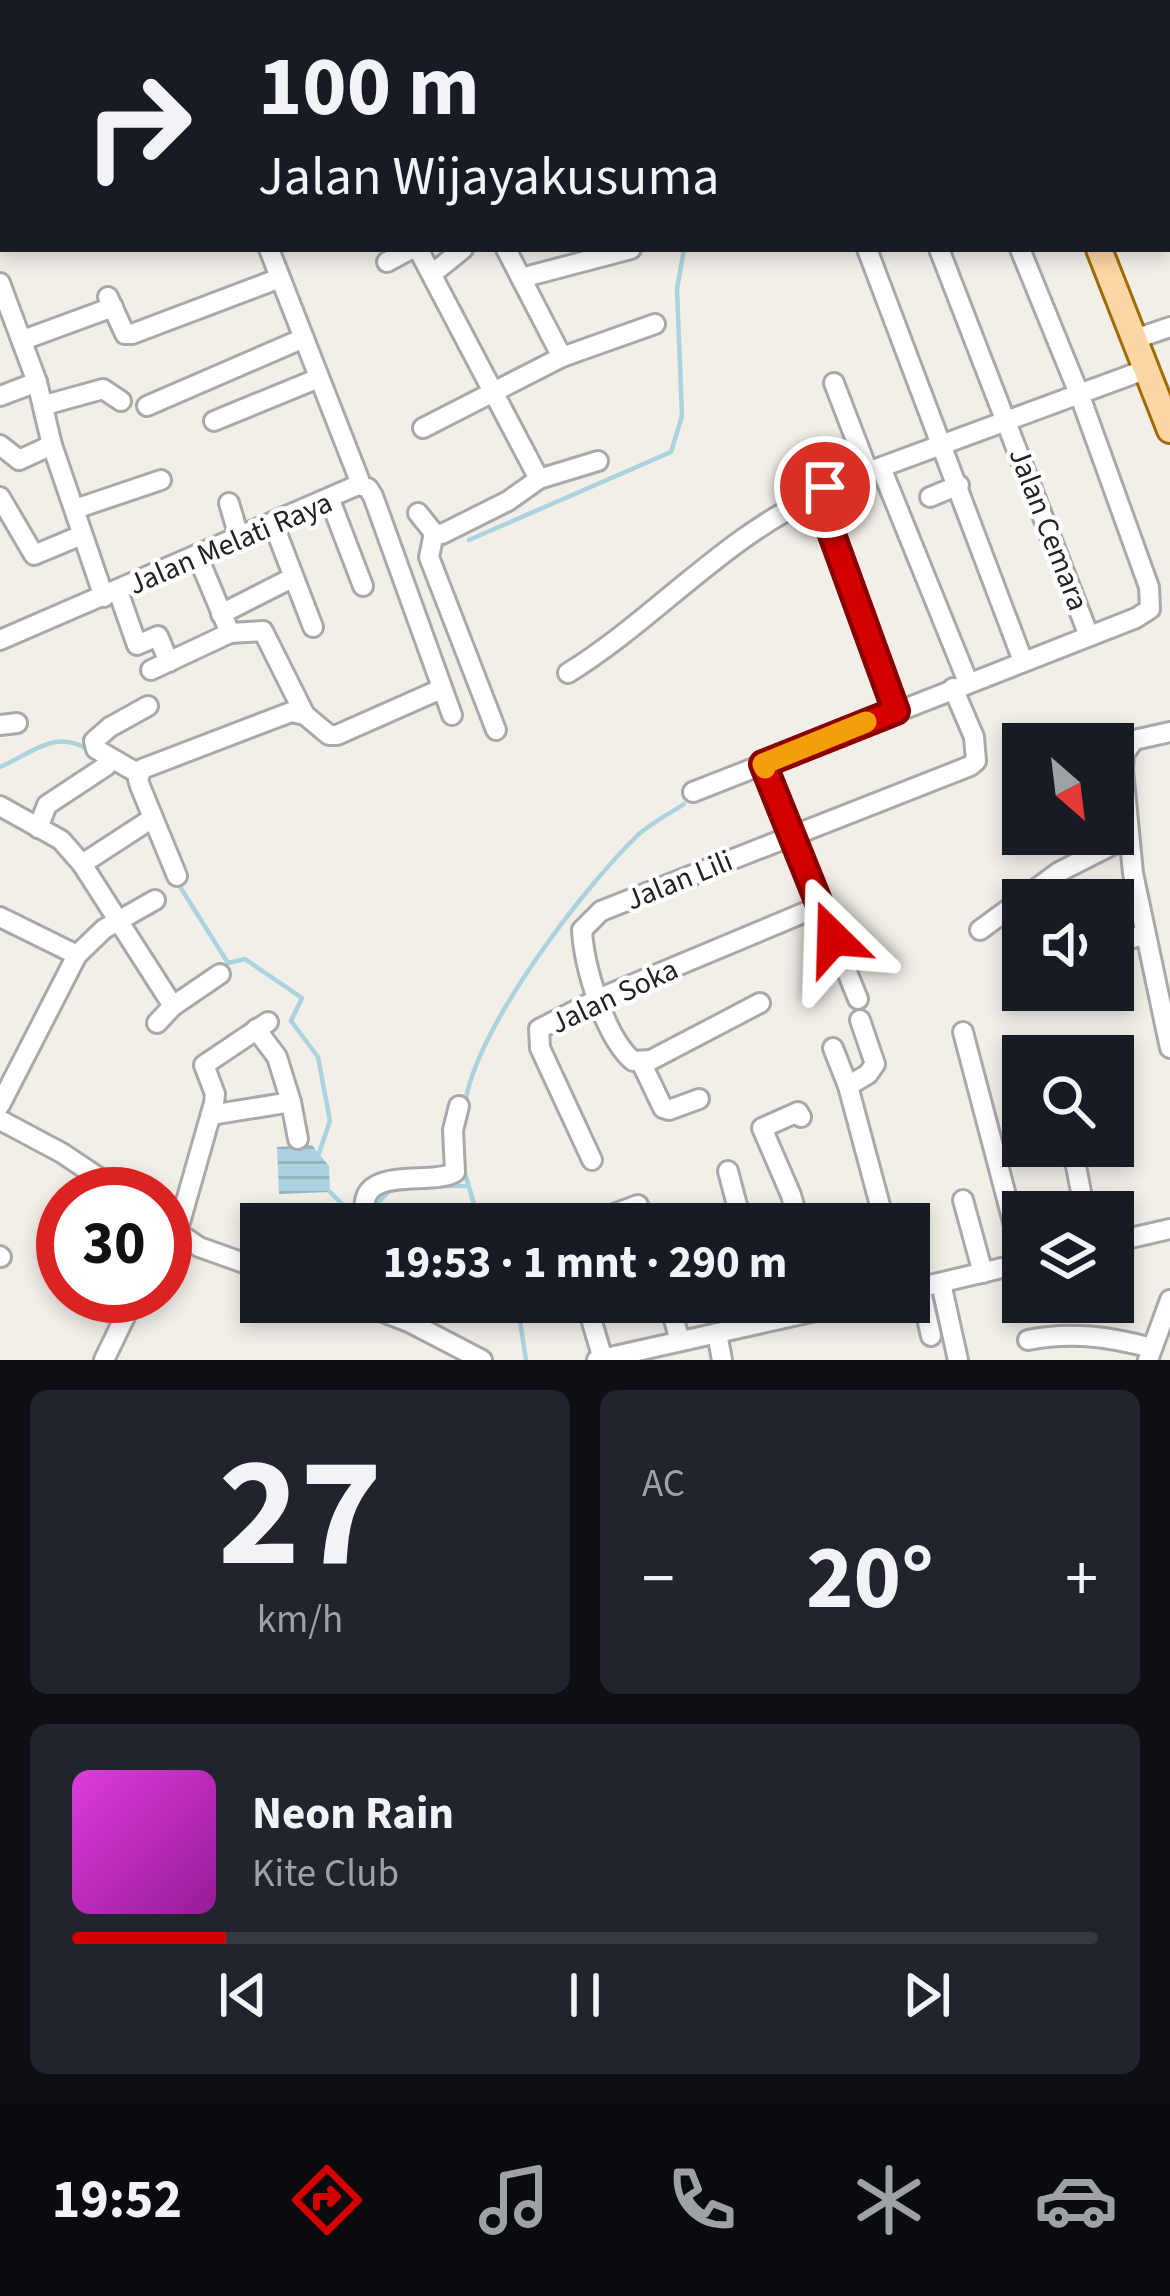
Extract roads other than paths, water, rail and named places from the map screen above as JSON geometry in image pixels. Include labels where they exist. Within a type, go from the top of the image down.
[{"type":"main road","points":[[1101,252],[1168,415]]},
{"type":"street","name":"Jalan Melati Raya","points":[[0,640],[358,485],[270,252]]},
{"type":"street","points":[[387,262],[409,252]]},
{"type":"street","points":[[417,252],[539,479]]},
{"type":"street","points":[[432,274],[459,252]]},
{"type":"street","points":[[508,252],[562,357]]},
{"type":"street","points":[[521,278],[620,252]]},
{"type":"street","points":[[868,252],[1023,661]]},
{"type":"street","name":"Jalan Cemara","points":[[940,252],[1089,635]]},
{"type":"street","points":[[694,792],[1145,613],[1152,601],[1089,392],[1021,252]]},
{"type":"street","points":[[23,340],[110,302],[125,334],[132,334],[280,278]]},
{"type":"street","points":[[0,283],[37,382],[82,535],[137,645],[158,636],[160,666],[288,580]]},
{"type":"street","points":[[423,428],[562,357],[655,324]]},
{"type":"street","points":[[1135,339],[1170,327]]},
{"type":"street","points":[[147,406],[304,338]]},
{"type":"street","points":[[568,673],[612,645],[698,574],[825,487],[1147,369]]},
{"type":"street","points":[[214,421],[319,378]]},
{"type":"street","points":[[0,396],[37,382]]},
{"type":"street","points":[[834,383],[876,472],[960,685]]},
{"type":"street","points":[[44,406],[103,389],[121,401]]},
{"type":"street","points":[[0,445],[19,460],[52,445]]},
{"type":"street","points":[[418,513],[434,533],[442,534],[508,501],[539,479],[598,461]]},
{"type":"street","points":[[75,508],[161,480]]},
{"type":"street","points":[[358,485],[373,496],[452,715]]},
{"type":"street","points":[[930,496],[959,485]]},
{"type":"street","points":[[818,495],[896,711]]},
{"type":"street","points":[[0,497],[34,554],[82,535]]},
{"type":"street","points":[[330,500],[363,586]]},
{"type":"street","points":[[229,503],[239,537]]},
{"type":"street","points":[[273,523],[313,627]]},
{"type":"street","points":[[434,533],[429,557],[496,730]]},
{"type":"street","points":[[198,557],[226,624]]},
{"type":"street","points":[[226,624],[263,631],[305,715],[329,735],[441,689]]},
{"type":"street","name":"Jalan Lili","points":[[699,1099],[663,1108],[641,1062],[619,1046],[608,1027],[581,935],[591,917],[976,761],[960,685]]},
{"type":"street","points":[[139,774],[97,749],[94,742],[110,727],[148,706]]},
{"type":"street","points":[[139,774],[291,712],[305,715]]},
{"type":"street","points":[[1134,740],[1170,732]]},
{"type":"street","points":[[763,764],[859,1010],[874,1064],[868,1074],[848,1086]]},
{"type":"street","points":[[38,828],[47,805],[106,766]]},
{"type":"street","points":[[139,774],[176,876]]},
{"type":"street","points":[[0,806],[61,840],[82,864],[172,1006]]},
{"type":"street","points":[[82,864],[145,823]]},
{"type":"street","points":[[980,930],[1059,872],[1093,855]]},
{"type":"street","points":[[1131,855],[1145,934],[1167,1014],[1170,1048]]},
{"type":"street","points":[[0,1105],[77,955],[88,941],[154,900]]},
{"type":"street","name":"Jalan Soka","points":[[592,1160],[540,1048],[539,1029],[600,998],[820,907]]},
{"type":"street","points":[[0,917],[77,955]]},
{"type":"street","points":[[1134,938],[1145,934]]},
{"type":"street","points":[[157,1023],[172,1006],[220,974]]},
{"type":"street","points":[[641,1062],[760,1003]]},
{"type":"street","points":[[192,1169],[215,1094],[204,1065],[262,1025],[277,1057],[298,1139]]},
{"type":"street","points":[[963,1032],[1004,1191]]},
{"type":"street","points":[[832,1048],[848,1086],[879,1203]]},
{"type":"street","points":[[211,1114],[291,1102]]},
{"type":"street","points":[[370,1203],[376,1189],[398,1177],[448,1178],[455,1172],[453,1130],[459,1106]]},
{"type":"street","points":[[793,1203],[759,1120],[796,1108]]},
{"type":"street","points":[[0,1120],[82,1167]]},
{"type":"street","points":[[728,1171],[736,1203]]},
{"type":"street","points":[[963,1200],[983,1273]]},
{"type":"street","points":[[1134,1237],[1170,1229]]},
{"type":"street","points":[[192,1240],[240,1263]]},
{"type":"street","points":[[930,1285],[1002,1268]]},
{"type":"street","points":[[941,1282],[958,1360]]},
{"type":"street","points":[[1028,1340],[1057,1334],[1121,1340],[1150,1354],[1170,1300]]},
{"type":"street","points":[[104,1360],[122,1323]]},
{"type":"street","points":[[411,1323],[482,1360]]},
{"type":"street","points":[[591,1323],[600,1359],[716,1333],[740,1323]]},
{"type":"street","points":[[675,1323],[680,1341]]},
{"type":"street","points":[[927,1323],[931,1336]]},
{"type":"street","points":[[716,1333],[722,1360]]},
{"type":"water","points":[[312,1145],[329,1166],[330,1192],[279,1194],[277,1147]]},
{"type":"waterway","points":[[469,540],[671,452],[682,416],[677,289],[683,252]]},
{"type":"waterway","points":[[0,767],[53,742],[87,749]]},
{"type":"waterway","points":[[465,1103],[474,1072],[510,999],[562,924],[638,835],[684,804]]},
{"type":"waterway","points":[[177,882],[228,963],[245,959],[302,998],[291,1021],[318,1057],[330,1121],[319,1153]]},
{"type":"waterway","points":[[463,1167],[474,1203]]},
{"type":"waterway","points":[[431,1186],[466,1186]]},
{"type":"waterway","points":[[378,1203],[391,1189]]},
{"type":"waterway","points":[[330,1192],[341,1203]]},
{"type":"waterway","points":[[520,1323],[526,1360]]}]
